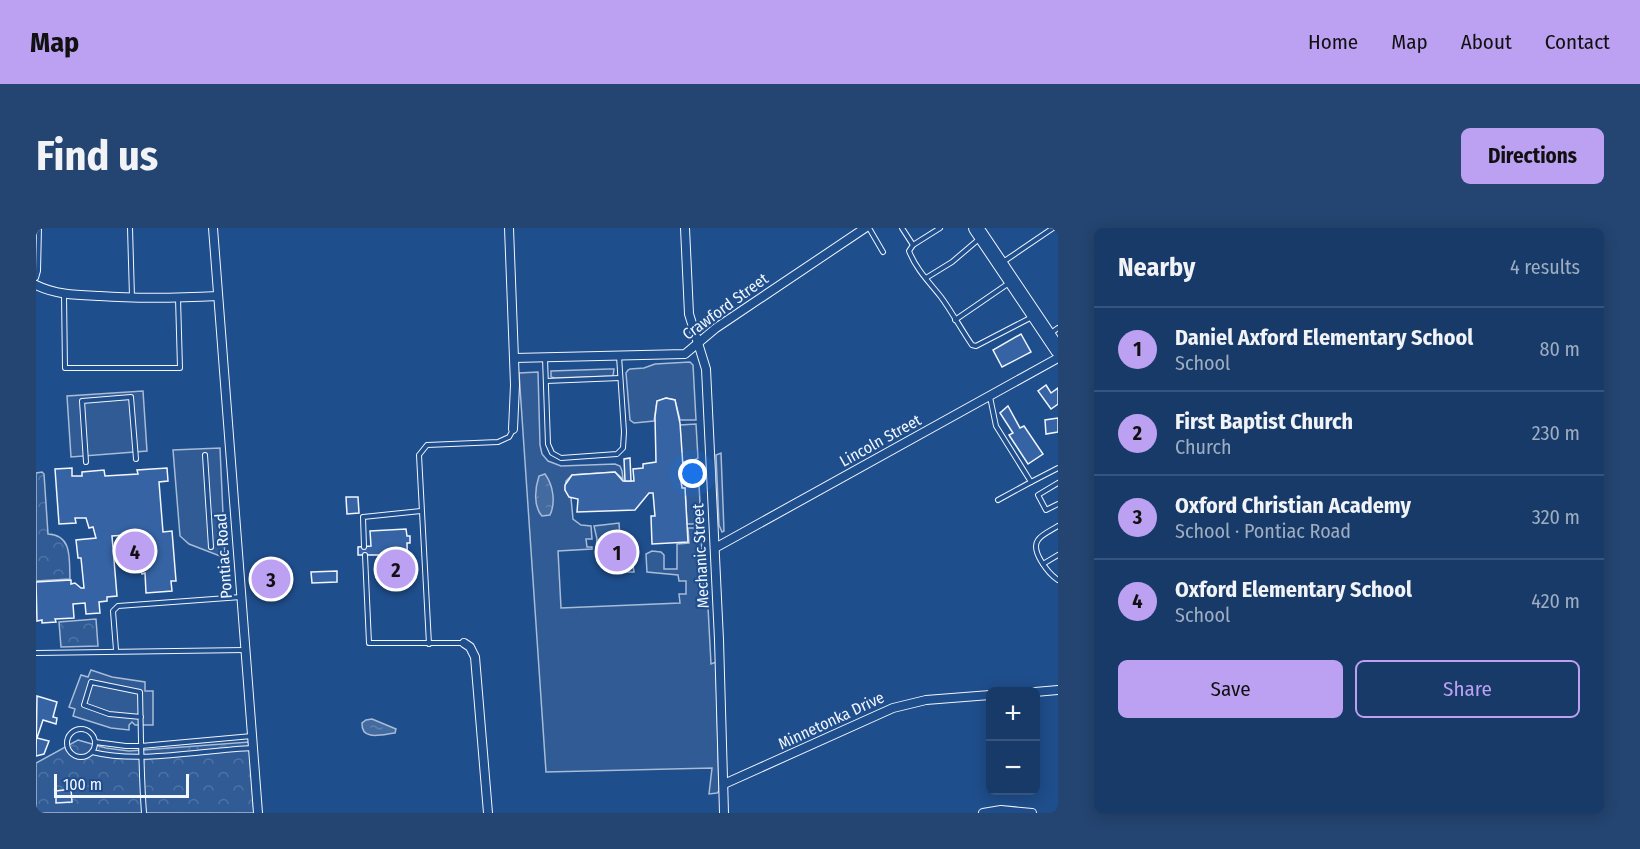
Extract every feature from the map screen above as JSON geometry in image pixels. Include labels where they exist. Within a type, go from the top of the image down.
[{"type":"main road","points":[[979,232],[1035,316],[1053,331],[1058,350]]},
{"type":"street","name":"Pontiac Road","points":[[213,228],[258,813]]},
{"type":"street","points":[[509,228],[514,358],[513,429]]},
{"type":"street","name":"Mechanic Street","points":[[685,228],[689,314],[706,369],[724,813]]},
{"type":"street","name":"Crawford Street","points":[[514,358],[685,354],[716,328],[867,228]]},
{"type":"street","points":[[36,285],[64,294],[132,298],[218,296]]},
{"type":"street","name":"Lincoln Street","points":[[715,548],[1058,358]]},
{"type":"street","points":[[464,643],[471,647],[475,657],[488,813]]},
{"type":"street","points":[[1040,692],[1058,690]]},
{"type":"street","name":"Minnetonka Drive","points":[[724,784],[887,710],[926,700],[986,695]]},
{"type":"street","points":[[983,813],[1001,810],[1032,813]]},
{"type":"lane","points":[[36,279],[39,228]]},
{"type":"lane","points":[[130,228],[132,298]]},
{"type":"lane","points":[[867,228],[883,252]]},
{"type":"lane","points":[[902,228],[913,245]]},
{"type":"lane","points":[[939,228],[913,245],[909,251],[918,271],[926,278],[972,345],[976,346],[1035,316]]},
{"type":"lane","points":[[1000,264],[1053,228]]},
{"type":"lane","points":[[926,278],[952,262],[979,232]]},
{"type":"lane","points":[[955,320],[1012,281]]},
{"type":"lane","points":[[64,294],[65,368],[180,368],[178,298]]},
{"type":"lane","points":[[545,358],[548,444],[552,453],[561,458],[617,454],[623,448],[619,356]]},
{"type":"lane","points":[[546,381],[620,378]]},
{"type":"lane","points":[[990,396],[996,426],[1031,482]]},
{"type":"lane","points":[[86,462],[82,401],[131,397],[136,459]]},
{"type":"lane","points":[[429,644],[419,455],[423,448],[433,444],[498,442],[509,437],[513,429]]},
{"type":"lane","points":[[206,455],[211,548]]},
{"type":"lane","points":[[998,500],[1058,468]]},
{"type":"lane","points":[[1058,483],[1038,495],[1046,510],[1058,504]]},
{"type":"lane","points":[[364,547],[363,517],[421,511]]},
{"type":"lane","points":[[1057,527],[1039,537],[1035,543],[1036,550],[1048,573],[1058,580]]},
{"type":"lane","points":[[365,555],[369,643],[464,643]]},
{"type":"lane","points":[[1043,564],[1058,555]]},
{"type":"lane","points":[[116,651],[113,611],[118,606],[242,597]]},
{"type":"lane","points":[[36,653],[246,650]]},
{"type":"lane","points":[[141,717],[109,714],[84,705],[91,682],[140,692],[141,717],[140,756],[144,813]]},
{"type":"lane","points":[[92,752],[95,742],[90,732],[82,729],[73,731],[68,737],[68,747],[74,754],[83,756],[92,752],[122,757],[253,748]]},
{"type":"lane","points":[[95,742],[141,746],[252,736]]},
{"type":"shaded area","points":[[690,362],[693,365],[696,420],[680,420],[675,400],[666,398],[657,401],[654,421],[634,423],[630,420],[626,373],[628,370],[655,364]]},
{"type":"shaded area","points":[[614,369],[613,376],[551,377],[551,371]]},
{"type":"shaded area","points":[[538,372],[542,454],[548,461],[561,466],[615,464],[620,466],[623,479],[615,472],[572,475],[566,481],[565,490],[571,498],[573,519],[581,525],[591,526],[592,539],[586,539],[587,547],[592,547],[592,549],[558,551],[561,608],[680,603],[679,594],[686,594],[686,581],[679,581],[678,575],[647,572],[646,554],[652,551],[661,552],[664,555],[664,569],[677,569],[677,544],[689,543],[688,528],[701,531],[703,583],[707,588],[711,664],[716,662],[719,791],[717,793],[709,794],[712,768],[546,772],[519,373]]},
{"type":"shaded area","points":[[143,391],[147,451],[71,457],[67,396]]},
{"type":"shaded area","points":[[696,424],[698,458],[682,462],[680,425]]},
{"type":"shaded area","points":[[220,448],[225,558],[189,544],[180,536],[173,450]]},
{"type":"shaded area","points":[[721,453],[724,531],[722,532],[719,525],[716,455]]},
{"type":"shaded area","points":[[682,465],[698,467],[701,521],[695,524],[687,524],[685,488],[682,488],[681,481],[683,481]]},
{"type":"shaded area","points":[[619,523],[621,554],[619,559],[622,566],[633,565],[634,572],[621,572],[616,569],[615,549],[596,549],[597,539],[594,526]]},
{"type":"shaded area","points":[[91,670],[112,677],[145,682],[145,691],[153,691],[153,725],[135,725],[132,722],[129,730],[111,728],[73,716],[75,709],[69,707],[81,675],[88,677]]},
{"type":"green space","points":[[42,472],[48,534],[56,535],[66,544],[70,579],[36,581],[36,473]]},
{"type":"green space","points":[[96,619],[98,646],[61,647],[59,622]]},
{"type":"green space","points":[[78,740],[106,748],[129,751],[249,742],[254,813],[36,813],[36,763]]},
{"type":"water","points":[[545,474],[552,488],[553,505],[550,515],[542,516],[537,507],[536,491],[539,476]]},
{"type":"water","points":[[372,719],[396,729],[395,733],[374,736],[365,733],[362,723]]},
{"type":"building","points":[[1021,334],[1031,352],[1002,367],[993,350]]},
{"type":"building","points":[[1046,385],[1051,393],[1058,388],[1058,404],[1051,409],[1038,391]]},
{"type":"building","points":[[666,398],[675,400],[680,423],[684,481],[681,481],[682,488],[685,488],[688,542],[652,544],[651,516],[655,516],[653,493],[649,493],[635,510],[577,512],[578,499],[569,497],[565,485],[572,475],[615,472],[623,481],[634,481],[633,469],[643,468],[643,464],[656,462],[657,401]]},
{"type":"building","points":[[1008,406],[1020,428],[1024,426],[1043,454],[1028,464],[1009,435],[1013,433],[1000,413]]},
{"type":"building","points":[[1058,418],[1058,432],[1046,434],[1045,420]]},
{"type":"building","points":[[630,458],[631,481],[625,481],[624,459]]},
{"type":"building","points":[[72,468],[72,476],[82,476],[82,472],[104,470],[105,476],[138,474],[137,470],[167,468],[168,481],[159,482],[163,532],[172,531],[176,581],[171,581],[172,591],[146,593],[145,573],[142,574],[138,563],[140,552],[143,551],[141,534],[112,536],[117,596],[107,597],[107,601],[99,602],[100,613],[86,614],[85,603],[73,604],[74,618],[55,619],[56,622],[37,621],[36,582],[71,580],[71,584],[75,583],[84,588],[81,558],[78,558],[76,540],[96,538],[93,527],[89,528],[86,518],[75,518],[76,523],[59,524],[55,469]]},
{"type":"building","points":[[346,497],[358,497],[359,513],[347,514]]},
{"type":"building","points":[[406,529],[407,536],[410,536],[410,543],[407,543],[408,583],[386,583],[385,555],[358,555],[358,547],[371,546],[370,531]]},
{"type":"building","points":[[337,571],[337,582],[312,583],[311,572]]},
{"type":"building","points":[[37,696],[57,702],[53,717],[57,718],[56,724],[43,720],[37,738],[49,741],[44,754],[36,756]]},
{"type":"building","points":[[71,789],[72,802],[56,803],[56,791]]},
{"type":"place","name":"Oxford Elementary School","points":[[135,551]]},
{"type":"place","name":"Daniel Axford Elementary School","points":[[617,552]]},
{"type":"place","name":"First Baptist Church","points":[[396,569]]},
{"type":"place","name":"Oxford Christian Academy","points":[[271,579]]}]
